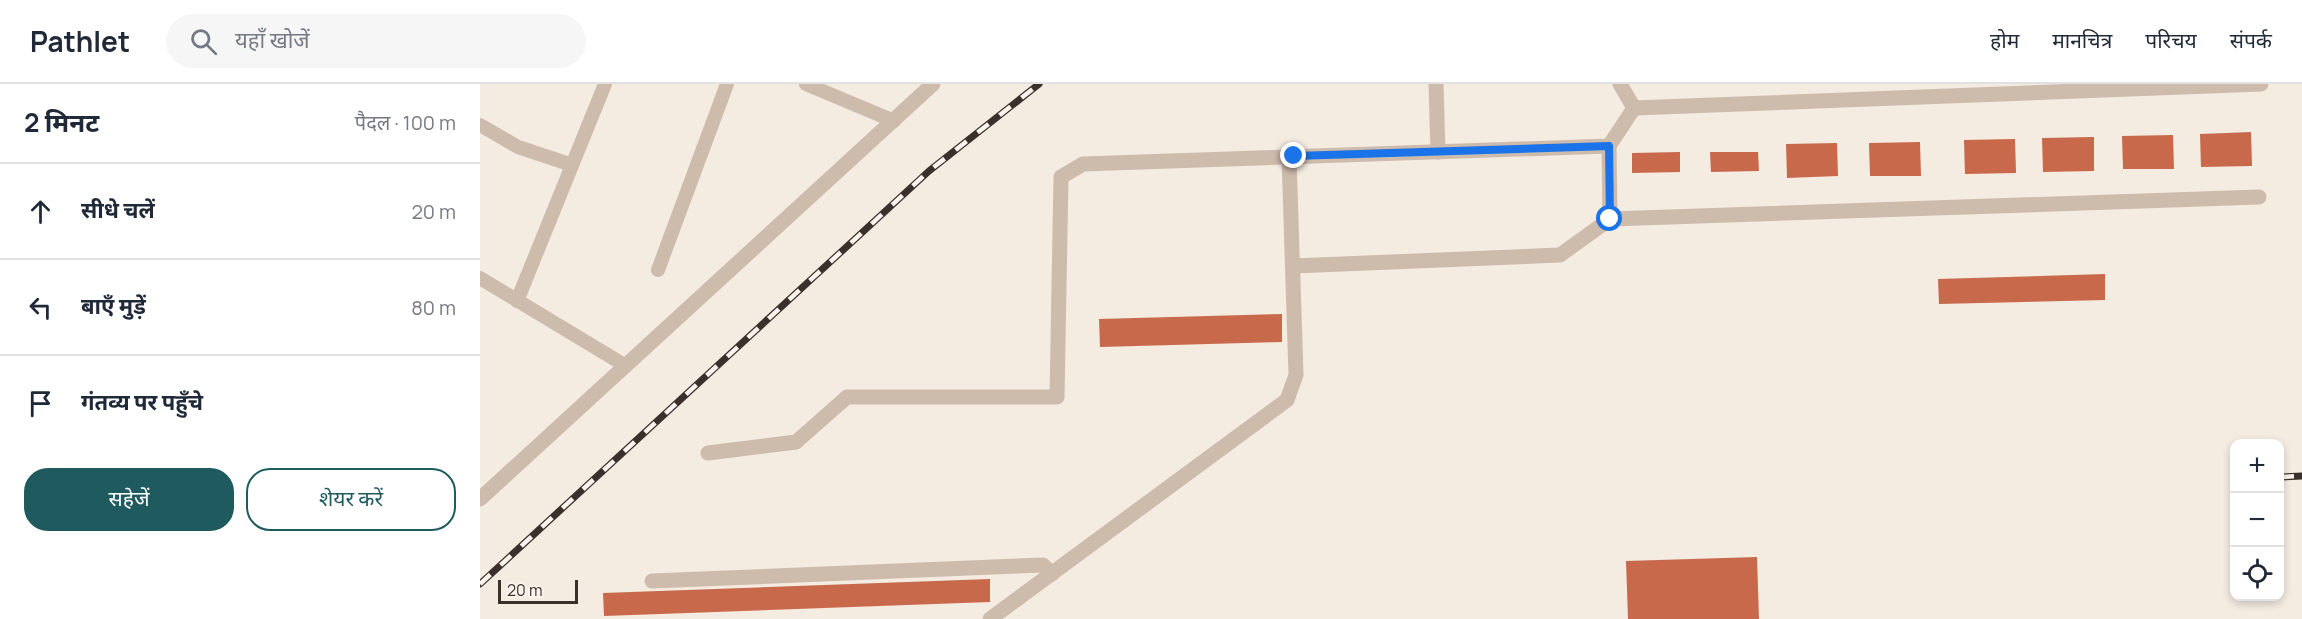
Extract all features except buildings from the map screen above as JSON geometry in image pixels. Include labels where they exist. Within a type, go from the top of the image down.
[{"type":"street","points":[[480,499],[933,84]]},
{"type":"street","points":[[1436,84],[1438,152]]},
{"type":"street","points":[[1620,84],[1634,108]]},
{"type":"street","points":[[1634,108],[2041,88],[2261,84]]},
{"type":"street","points":[[1610,219],[1609,146],[1634,108]]},
{"type":"street","points":[[708,453],[796,442],[847,397],[1057,397],[1061,177],[1083,164],[1609,146]]},
{"type":"street","points":[[990,619],[1287,400],[1296,375],[1289,157]]},
{"type":"street","points":[[1293,266],[1560,255],[1610,219],[2259,198]]},
{"type":"street","points":[[652,581],[1043,565],[1052,574]]},
{"type":"lane","points":[[517,301],[605,84]]},
{"type":"lane","points":[[658,270],[727,84]]},
{"type":"lane","points":[[806,84],[894,121]]},
{"type":"lane","points":[[480,126],[518,147],[572,165]]},
{"type":"lane","points":[[480,279],[626,366]]},
{"type":"railway","points":[[480,584],[929,171],[1039,84]]},
{"type":"railway","points":[[2284,477],[2302,476]]},
{"type":"route","points":[[1294,156],[1609,146],[1610,219]]}]
